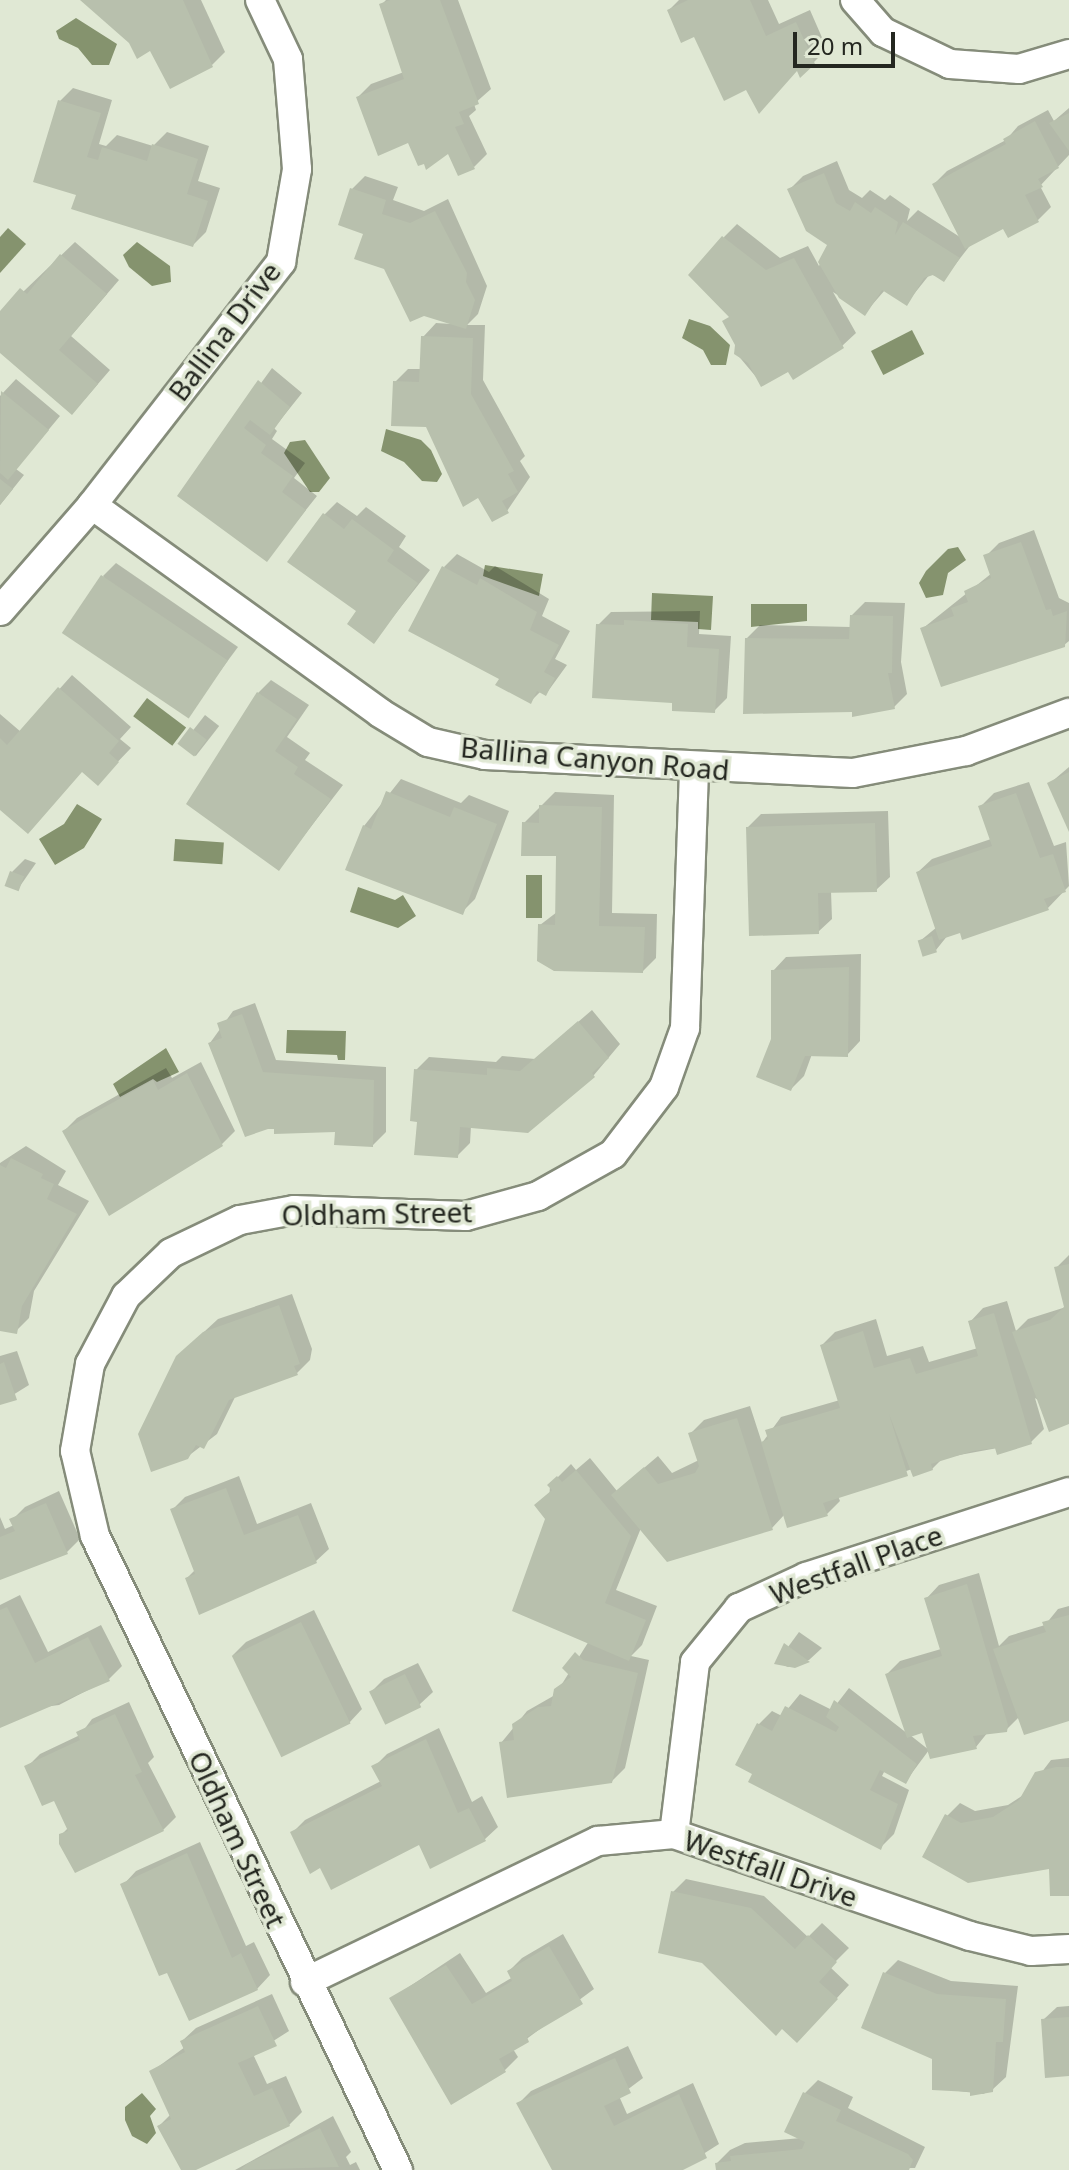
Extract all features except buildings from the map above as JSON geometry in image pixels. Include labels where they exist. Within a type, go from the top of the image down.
[{"type":"street","name":"Ballina Drive","points":[[0,611],[92,505],[281,262],[297,169],[288,59],[260,0]]},
{"type":"street","points":[[855,0],[883,32],[950,64],[1019,69],[1069,54]]},
{"type":"street","name":"Ballina Canyon Road","points":[[92,505],[428,742],[485,755],[694,769],[853,773],[966,751],[1069,713]]},
{"type":"street","name":"Oldham Street","points":[[398,2170],[305,1982],[95,1536],[75,1451],[92,1358],[126,1296],[171,1253],[240,1220],[294,1210],[466,1216],[538,1196],[613,1154],[664,1087],[685,1028],[694,769]]},
{"type":"street","name":"Westfall Place","points":[[674,1834],[695,1662],[739,1608],[806,1577],[1069,1492]]},
{"type":"street","name":"Westfall Drive","points":[[305,1982],[598,1841],[674,1834],[970,1936],[1031,1951],[1069,1949]]},
{"type":"shaded area","points":[[76,18],[117,44],[109,65],[92,65],[78,48],[59,39],[56,31]]},
{"type":"shaded area","points":[[8,228],[26,244],[0,273],[0,237]]},
{"type":"shaded area","points":[[137,242],[170,266],[171,282],[152,286],[129,267],[123,255]]},
{"type":"shaded area","points":[[689,319],[710,326],[730,345],[726,365],[711,365],[703,350],[682,338]]},
{"type":"shaded area","points":[[912,330],[924,354],[883,375],[871,351]]},
{"type":"shaded area","points":[[386,429],[421,440],[431,450],[442,474],[437,482],[422,481],[404,462],[381,451]]},
{"type":"shaded area","points":[[305,440],[330,478],[319,492],[310,492],[284,453],[290,442]]},
{"type":"shaded area","points":[[958,547],[966,560],[948,573],[943,595],[926,598],[919,583],[926,571],[948,549]]},
{"type":"shaded area","points":[[485,565],[543,574],[539,596],[483,576]]},
{"type":"shaded area","points":[[652,593],[713,596],[711,630],[698,629],[698,622],[651,620]]},
{"type":"shaded area","points":[[751,604],[807,604],[807,621],[751,627]]},
{"type":"shaded area","points":[[147,698],[186,727],[172,746],[133,716]]},
{"type":"shaded area","points":[[77,804],[102,819],[84,848],[55,865],[39,839],[64,824]]},
{"type":"shaded area","points":[[175,839],[224,842],[222,864],[173,861]]},
{"type":"shaded area","points":[[526,875],[542,875],[542,918],[526,918]]},
{"type":"shaded area","points":[[358,887],[395,900],[403,895],[416,916],[398,928],[350,912]]},
{"type":"shaded area","points":[[287,1030],[346,1031],[345,1060],[338,1060],[337,1055],[286,1053]]},
{"type":"shaded area","points":[[166,1048],[179,1072],[157,1082],[153,1079],[120,1097],[113,1084]]},
{"type":"shaded area","points":[[142,2093],[156,2109],[150,2116],[156,2133],[147,2144],[132,2136],[125,2120],[125,2107]]}]
